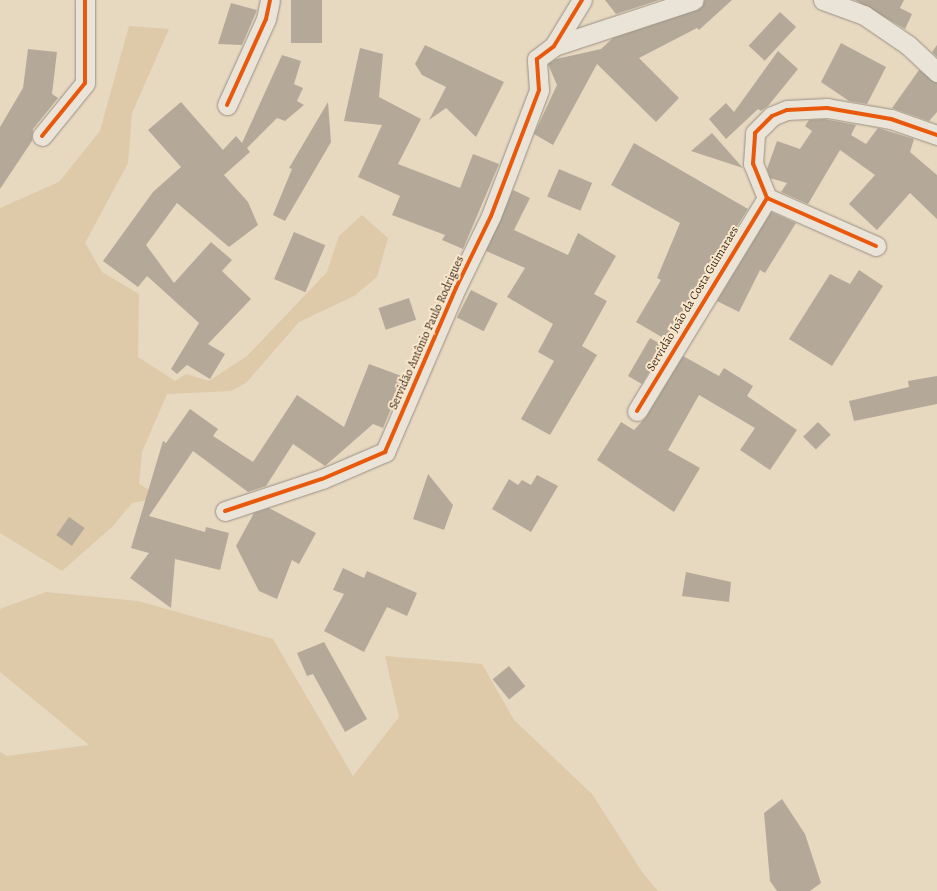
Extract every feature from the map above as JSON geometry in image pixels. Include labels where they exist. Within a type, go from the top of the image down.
[{"type":"street","points":[[42,136],[85,83],[85,0]]},
{"type":"street","points":[[227,105],[266,19],[270,0]]},
{"type":"street","points":[[554,46],[582,0]]},
{"type":"street","points":[[554,46],[694,0]]},
{"type":"street","points":[[823,0],[864,15],[908,45],[937,72]]},
{"type":"street","name":"Servidão Antônio Paulo Rodrigues","points":[[225,511],[322,479],[385,452],[456,288],[491,216],[540,90],[537,59],[554,46]]},
{"type":"street","points":[[876,246],[766,198],[753,164],[755,133],[772,116],[787,110],[828,108],[891,119],[937,135]]},
{"type":"street","name":"Servidão João da Costa Guimaraes","points":[[636,411],[766,198]]},
{"type":"shaded area","points":[[129,26],[169,29],[132,113],[128,163],[85,243],[102,272],[139,294],[138,357],[175,381],[186,374],[209,381],[247,356],[327,272],[339,236],[362,215],[388,238],[377,277],[354,296],[299,322],[246,383],[231,391],[167,394],[142,452],[139,484],[161,497],[132,503],[113,526],[62,571],[0,533],[0,208],[59,182],[100,131]]},
{"type":"shaded area","points":[[46,592],[138,601],[273,639],[353,776],[399,717],[385,656],[482,664],[514,720],[592,794],[642,872],[658,891],[0,891],[0,752],[7,756],[89,745],[0,672],[0,609]]},
{"type":"building","points":[[291,0],[322,0],[322,43],[291,43]]},
{"type":"building","points":[[605,0],[659,0],[616,14]]},
{"type":"building","points":[[705,0],[732,0],[699,30],[697,28],[639,58],[679,98],[656,122],[597,64],[553,145],[534,134],[557,85],[548,64],[556,59],[601,49],[613,38],[697,10]]},
{"type":"building","points":[[855,0],[904,0],[900,8],[912,14],[905,29]]},
{"type":"building","points":[[231,3],[257,10],[242,45],[218,44]]},
{"type":"building","points":[[780,12],[796,27],[765,61],[749,46]]},
{"type":"building","points":[[841,43],[886,67],[867,104],[849,101],[821,82]]},
{"type":"building","points":[[425,45],[504,82],[476,137],[446,108],[429,120],[446,87],[422,75],[415,64]]},
{"type":"building","points":[[937,45],[937,57],[932,52]]},
{"type":"building","points":[[360,48],[383,54],[379,97],[421,119],[398,164],[460,188],[473,154],[499,164],[463,249],[442,240],[445,235],[392,215],[400,196],[358,177],[382,125],[344,121]]},
{"type":"building","points":[[28,49],[57,52],[52,94],[58,98],[33,129],[32,141],[0,189],[0,127],[23,88]]},
{"type":"building","points":[[778,51],[798,69],[768,106],[761,111],[758,109],[726,139],[709,119],[726,103],[734,112]]},
{"type":"building","points":[[282,55],[301,61],[294,84],[303,88],[297,101],[304,105],[285,121],[277,118],[247,148],[250,152],[224,175],[248,202],[258,225],[229,247],[177,203],[146,245],[174,283],[211,242],[232,260],[222,271],[251,299],[208,344],[225,354],[210,379],[187,365],[177,374],[171,369],[199,323],[147,276],[138,287],[103,261],[153,192],[181,167],[148,130],[181,102],[223,150],[236,136],[242,143]]},
{"type":"building","points":[[919,70],[937,83],[937,112],[929,121],[892,108]]},
{"type":"building","points":[[328,102],[331,142],[285,221],[273,215],[292,169],[289,168]]},
{"type":"building","points":[[824,119],[856,125],[851,135],[866,144],[878,128],[914,139],[910,152],[937,175],[937,219],[910,193],[877,230],[849,204],[875,175],[840,150],[808,204],[781,192],[787,183],[770,178],[767,169],[777,141],[800,149],[812,131],[805,126],[809,120]]},
{"type":"building","points":[[712,133],[743,168],[691,151]]},
{"type":"building","points":[[634,143],[748,209],[665,339],[636,322],[661,280],[657,278],[680,223],[611,185]]},
{"type":"building","points":[[559,169],[592,183],[580,211],[547,197]]},
{"type":"building","points":[[513,190],[530,198],[514,230],[568,255],[578,233],[616,256],[594,294],[607,301],[582,346],[597,355],[550,435],[521,419],[554,361],[538,352],[553,324],[507,297],[525,268],[486,251]]},
{"type":"building","points":[[771,212],[796,223],[765,273],[760,270],[739,312],[717,301]]},
{"type":"building","points":[[294,232],[325,245],[305,292],[274,279]]},
{"type":"building","points":[[859,270],[883,286],[832,366],[789,339],[830,274],[850,284]]},
{"type":"building","points":[[471,290],[498,304],[484,331],[457,318]]},
{"type":"building","points":[[409,298],[416,320],[386,330],[379,308]]},
{"type":"building","points":[[650,338],[664,346],[642,384],[628,376]]},
{"type":"building","points":[[683,356],[719,376],[724,368],[753,386],[747,396],[797,430],[770,470],[740,450],[755,428],[699,395],[668,450],[700,468],[674,512],[597,460],[621,422],[634,430],[646,417]]},
{"type":"building","points":[[369,364],[404,377],[383,428],[373,424],[325,466],[293,444],[266,486],[248,492],[193,451],[149,516],[205,532],[206,527],[229,533],[220,570],[175,559],[171,608],[130,578],[149,553],[131,548],[163,441],[166,443],[190,409],[218,429],[213,436],[253,462],[297,395],[344,427]]},
{"type":"building","points":[[937,376],[937,404],[854,421],[849,401],[909,387],[908,381]]},
{"type":"building","points":[[818,422],[831,435],[816,450],[803,437]]},
{"type":"building","points":[[428,474],[453,505],[444,530],[413,519]]},
{"type":"building","points":[[537,475],[558,486],[531,532],[492,509],[509,479],[518,485],[522,480],[531,485]]},
{"type":"building","points":[[269,508],[316,533],[299,564],[292,560],[277,599],[259,591],[236,546],[254,513]]},
{"type":"building","points":[[69,517],[85,528],[72,546],[56,535]]},
{"type":"building","points":[[343,568],[364,578],[367,571],[417,593],[407,616],[387,607],[364,652],[324,631],[344,594],[333,590]]},
{"type":"building","points":[[686,572],[731,582],[729,602],[682,596]]},
{"type":"building","points":[[324,642],[367,719],[345,732],[313,674],[307,676],[297,653]]},
{"type":"building","points":[[509,666],[525,686],[509,699],[493,679]]},
{"type":"building","points":[[782,799],[805,834],[821,883],[810,891],[777,891],[770,881],[764,813]]},
{"type":"cycle path","points":[[42,136],[85,83],[85,0]]},
{"type":"cycle path","points":[[227,105],[266,19],[270,0]]},
{"type":"cycle path","points":[[225,511],[322,479],[385,452],[456,288],[491,216],[539,90],[537,59],[554,46],[582,0]]},
{"type":"cycle path","points":[[876,246],[767,198],[753,164],[755,133],[772,116],[787,110],[827,108],[891,119],[937,135]]},
{"type":"cycle path","points":[[637,411],[767,198]]}]
